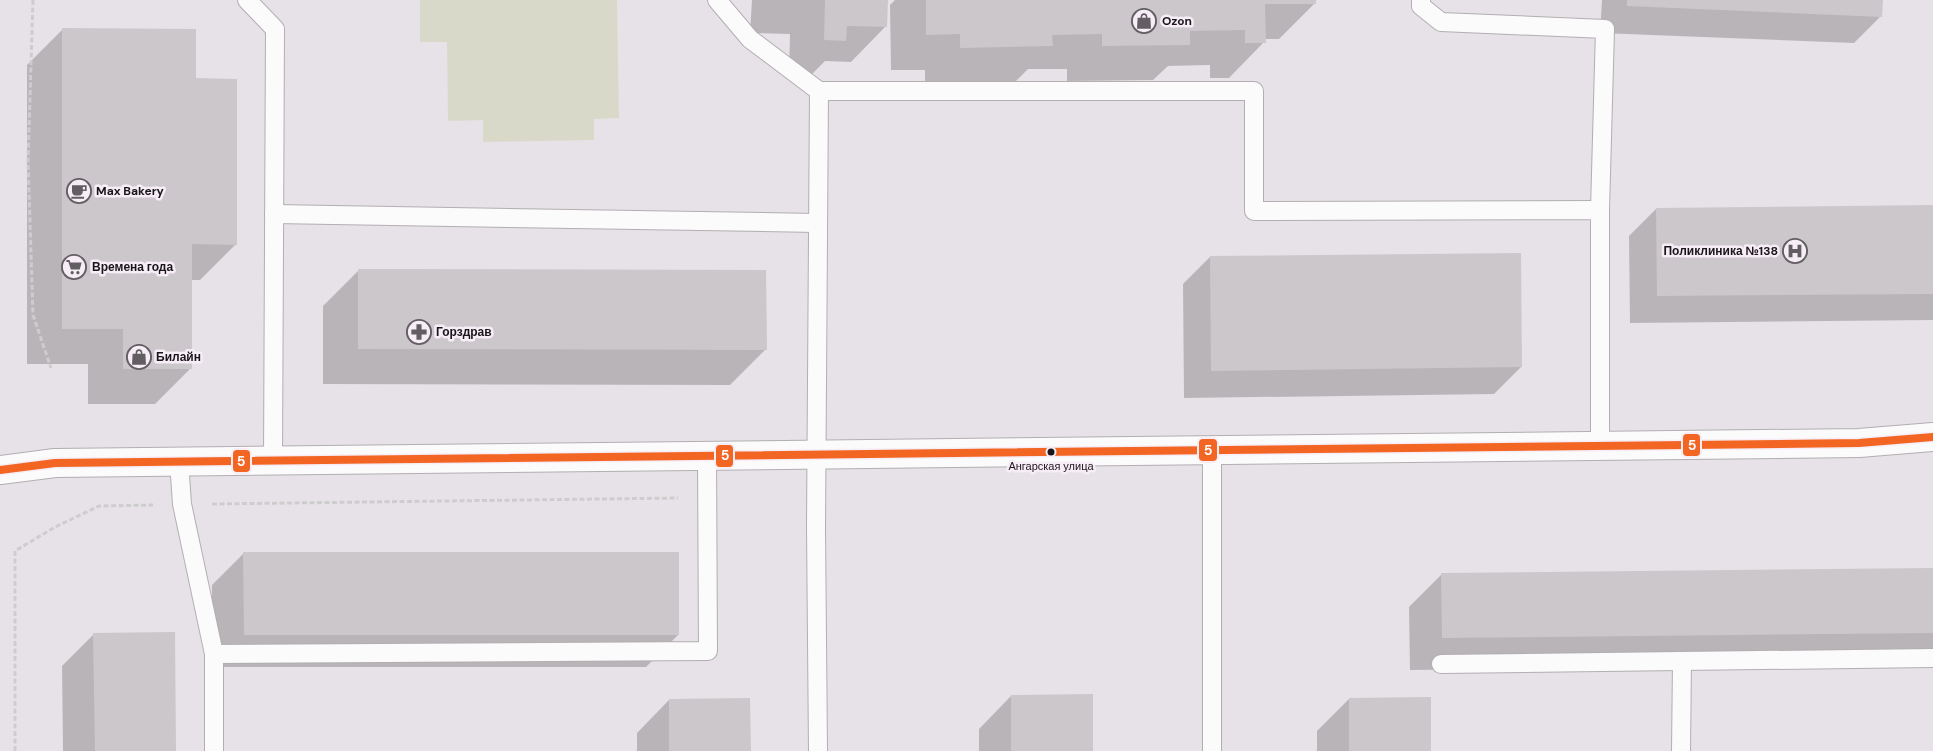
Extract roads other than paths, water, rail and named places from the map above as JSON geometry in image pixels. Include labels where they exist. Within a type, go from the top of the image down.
[{"type":"street","points":[[0,470],[55,463],[1600,444],[1859,443],[1933,437]]},
{"type":"lane","points":[[247,0],[275,29],[273,460]]},
{"type":"lane","points":[[717,0],[750,39],[819,90],[1254,91],[1254,211],[1600,210]]},
{"type":"lane","points":[[1421,0],[1421,6],[1441,22],[1605,29],[1600,210],[1600,444]]},
{"type":"lane","points":[[818,751],[816,453],[819,90]]},
{"type":"lane","points":[[274,214],[817,223]]},
{"type":"lane","points":[[1212,449],[1212,751]]},
{"type":"lane","points":[[214,654],[708,651],[707,455]]},
{"type":"lane","points":[[179,461],[182,504],[214,654],[214,751]]},
{"type":"lane","points":[[1441,664],[1933,658]]},
{"type":"lane","points":[[1681,751],[1682,661]]},
{"type":"place","name":"Ozon","points":[[1144,21]]},
{"type":"place","name":"Max Bakery","points":[[79,191]]},
{"type":"place","name":"Поликлиника №138","points":[[1795,251]]},
{"type":"place","name":"Времена года","points":[[74,267]]},
{"type":"place","name":"Горздрав","points":[[419,332]]},
{"type":"place","name":"Билайн","points":[[139,357]]},
{"type":"place","name":"Ангарская улица","points":[[1051,452]]}]
